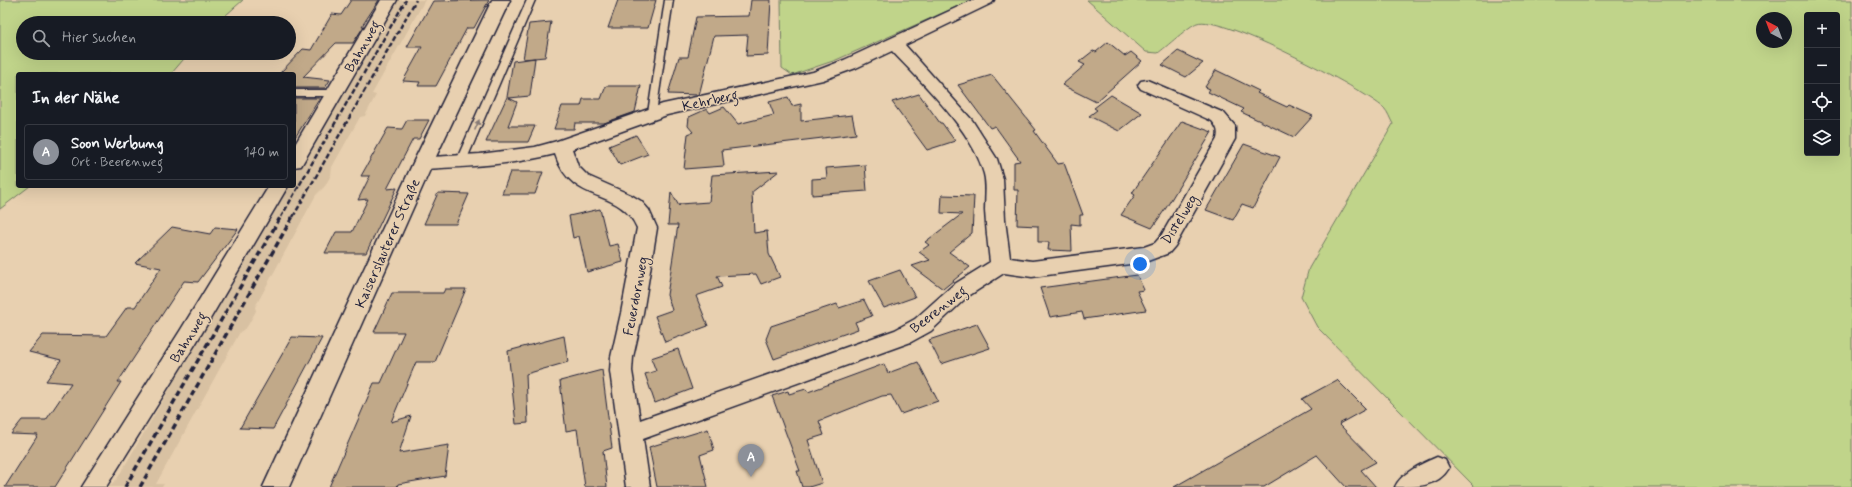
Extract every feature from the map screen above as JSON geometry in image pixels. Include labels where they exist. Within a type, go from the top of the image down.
[{"type":"main road","name":"Kaiserslauterer Straße","points":[[276,487],[423,163],[501,0]]},
{"type":"street","name":"Bahnweg","points":[[296,158],[389,0]]},
{"type":"street","name":"Kehrberg","points":[[423,163],[512,157],[562,146],[652,113],[817,76],[850,64],[895,44],[986,0]]},
{"type":"street","points":[[895,44],[933,85],[979,142],[989,160],[995,186],[996,225],[1000,265]]},
{"type":"street","name":"Distelweg","points":[[1000,265],[1032,269],[1072,265],[1145,254],[1162,248],[1168,241],[1226,139],[1228,131],[1225,124],[1218,117],[1147,85]]},
{"type":"street","name":"Feuerdornweg","points":[[562,146],[573,172],[584,181],[622,198],[636,208],[644,217],[647,228],[622,357],[621,371],[638,487]]},
{"type":"street","name":"Bahnweg","points":[[94,487],[188,337],[278,188]]},
{"type":"street","name":"Beerenweg","points":[[631,433],[903,336],[923,325],[960,291],[1000,265]]},
{"type":"street","points":[[1407,487],[1437,468]]},
{"type":"lane","points":[[461,161],[531,0]]},
{"type":"lane","points":[[652,113],[669,0]]},
{"type":"lane","points":[[296,93],[335,93]]},
{"type":"shaded area","points":[[397,0],[425,0],[372,94],[376,95],[365,116],[360,117],[332,167],[331,175],[325,186],[316,195],[255,307],[256,311],[247,327],[240,332],[156,484],[164,484],[162,487],[108,487],[117,479],[204,330],[202,325],[210,313],[218,306],[286,191],[286,188],[296,188],[296,171]]},
{"type":"green space","points":[[0,0],[243,0],[225,16],[16,16],[16,60],[183,60],[173,72],[16,72],[16,188],[27,188],[0,209]]},
{"type":"green space","points":[[781,0],[972,0],[836,60],[792,75],[782,68]]},
{"type":"green space","points":[[1087,0],[1852,0],[1852,487],[1475,487],[1317,327],[1301,297],[1309,268],[1393,124],[1384,108],[1349,85],[1292,55],[1261,41],[1211,23],[1197,23],[1183,32],[1158,53],[1146,52]]},
{"type":"building","points":[[351,0],[379,0],[353,43],[336,43],[303,77],[330,80],[325,88],[296,88],[296,72],[281,72],[292,60],[296,60],[296,56],[303,49],[311,50],[332,14],[341,15]]},
{"type":"building","points":[[489,0],[474,28],[467,28],[436,86],[418,86],[420,82],[403,81],[422,47],[407,47],[433,1]]},
{"type":"building","points":[[618,0],[656,0],[648,28],[608,28]]},
{"type":"building","points":[[751,0],[771,0],[768,55],[746,56],[748,35],[714,36],[699,95],[668,94],[679,57],[688,57],[696,17],[749,16]]},
{"type":"building","points":[[551,22],[545,57],[523,59],[529,24]]},
{"type":"building","points":[[1108,42],[1125,56],[1131,52],[1142,61],[1096,102],[1062,85],[1085,65],[1079,62],[1093,51],[1096,52]]},
{"type":"building","points":[[1178,51],[1203,63],[1186,77],[1162,65]]},
{"type":"building","points":[[535,58],[530,96],[509,98],[517,102],[508,126],[535,126],[528,142],[486,142],[507,97],[513,61]]},
{"type":"building","points":[[1216,70],[1259,91],[1257,93],[1287,107],[1289,105],[1313,116],[1294,137],[1241,112],[1244,109],[1208,92],[1210,89],[1205,87]]},
{"type":"building","points":[[992,75],[1036,130],[1034,131],[1058,164],[1064,163],[1083,215],[1080,215],[1080,225],[1071,224],[1072,251],[1048,250],[1049,242],[1038,242],[1038,226],[1017,225],[1018,190],[1014,190],[1014,162],[1020,161],[995,126],[990,128],[958,85]]},
{"type":"building","points":[[606,86],[641,86],[635,112],[604,123],[575,123],[574,129],[554,129],[562,106],[581,106],[583,99],[601,99]]},
{"type":"building","points":[[919,94],[955,141],[927,150],[892,102]]},
{"type":"building","points":[[1111,95],[1142,113],[1119,131],[1089,116],[1097,110],[1094,108]]},
{"type":"building","points":[[788,97],[792,106],[801,104],[801,121],[852,115],[856,134],[722,150],[724,166],[684,169],[688,134],[693,132],[688,126],[689,117],[707,109],[710,113],[724,107],[738,124],[774,115],[769,102]]},
{"type":"building","points":[[296,98],[320,98],[296,136]]},
{"type":"building","points":[[407,120],[429,120],[419,139],[413,139],[387,189],[397,188],[366,253],[325,253],[336,232],[352,232],[368,199],[358,200],[370,176],[361,176],[388,128],[402,129]]},
{"type":"building","points":[[1182,121],[1212,132],[1166,208],[1152,228],[1121,215],[1135,195],[1132,193]]},
{"type":"building","points":[[636,135],[648,154],[620,165],[609,146]]},
{"type":"building","points":[[1244,144],[1280,157],[1253,208],[1242,204],[1233,220],[1206,210]]},
{"type":"building","points":[[865,165],[867,191],[812,195],[812,179],[827,178],[826,168]]},
{"type":"building","points":[[779,171],[752,192],[754,233],[767,231],[769,254],[780,277],[761,284],[756,274],[717,276],[722,287],[696,296],[708,326],[665,342],[655,316],[672,310],[667,295],[678,225],[668,225],[671,192],[679,206],[680,204],[709,202],[712,175]]},
{"type":"building","points":[[510,172],[543,172],[535,194],[502,194]]},
{"type":"building","points":[[438,193],[469,194],[456,224],[424,224]]},
{"type":"building","points":[[942,195],[974,196],[972,233],[949,252],[970,267],[943,289],[912,266],[930,260],[919,252],[929,245],[925,242],[962,214],[941,213]]},
{"type":"building","points":[[600,209],[609,246],[618,244],[623,262],[587,272],[579,236],[573,238],[569,216]]},
{"type":"building","points":[[172,227],[210,234],[215,227],[238,229],[198,282],[184,281],[118,382],[121,382],[55,487],[5,487],[38,435],[11,434],[22,420],[46,420],[71,383],[46,381],[61,360],[29,352],[43,335],[106,336],[127,307],[135,307],[161,268],[135,263]]},
{"type":"building","points":[[900,270],[915,297],[884,308],[869,281]]},
{"type":"building","points":[[1137,275],[1144,290],[1137,291],[1146,310],[1084,319],[1082,312],[1050,317],[1040,288]]},
{"type":"building","points":[[445,289],[466,289],[435,362],[416,362],[391,422],[411,416],[399,453],[449,445],[445,476],[398,484],[397,487],[329,487],[374,383],[381,383],[404,332],[374,332],[392,293],[443,293]]},
{"type":"building","points":[[864,300],[872,316],[855,322],[858,329],[774,359],[766,339],[771,326],[837,304],[839,308]]},
{"type":"building","points":[[977,324],[990,348],[941,364],[929,340]]},
{"type":"building","points":[[564,336],[568,362],[526,374],[528,423],[516,424],[508,351]]},
{"type":"building","points":[[292,337],[322,338],[273,429],[240,428]]},
{"type":"building","points":[[678,349],[692,389],[655,403],[645,374],[656,371],[651,358]]},
{"type":"building","points":[[918,362],[938,401],[901,414],[891,395],[882,396],[819,421],[824,435],[808,440],[822,483],[809,487],[802,487],[797,471],[800,471],[772,396],[788,391],[789,394],[806,389],[808,392],[884,364],[888,373]]},
{"type":"building","points":[[602,370],[612,448],[603,451],[607,487],[585,487],[577,429],[566,431],[560,381]]},
{"type":"building","points":[[1337,380],[1366,409],[1339,424],[1376,462],[1361,470],[1376,487],[1346,487],[1317,455],[1264,487],[1174,487],[1311,409],[1302,399]]},
{"type":"building","points":[[708,429],[714,450],[700,455],[708,487],[657,487],[649,447]]},
{"type":"railway","points":[[281,217],[406,0]]},
{"type":"railway","points":[[293,217],[416,0]]},
{"type":"railway","points":[[125,487],[281,216]]},
{"type":"railway","points":[[140,487],[293,216]]},
{"type":"place","name":"Soon Werbung","points":[[751,477]]}]
